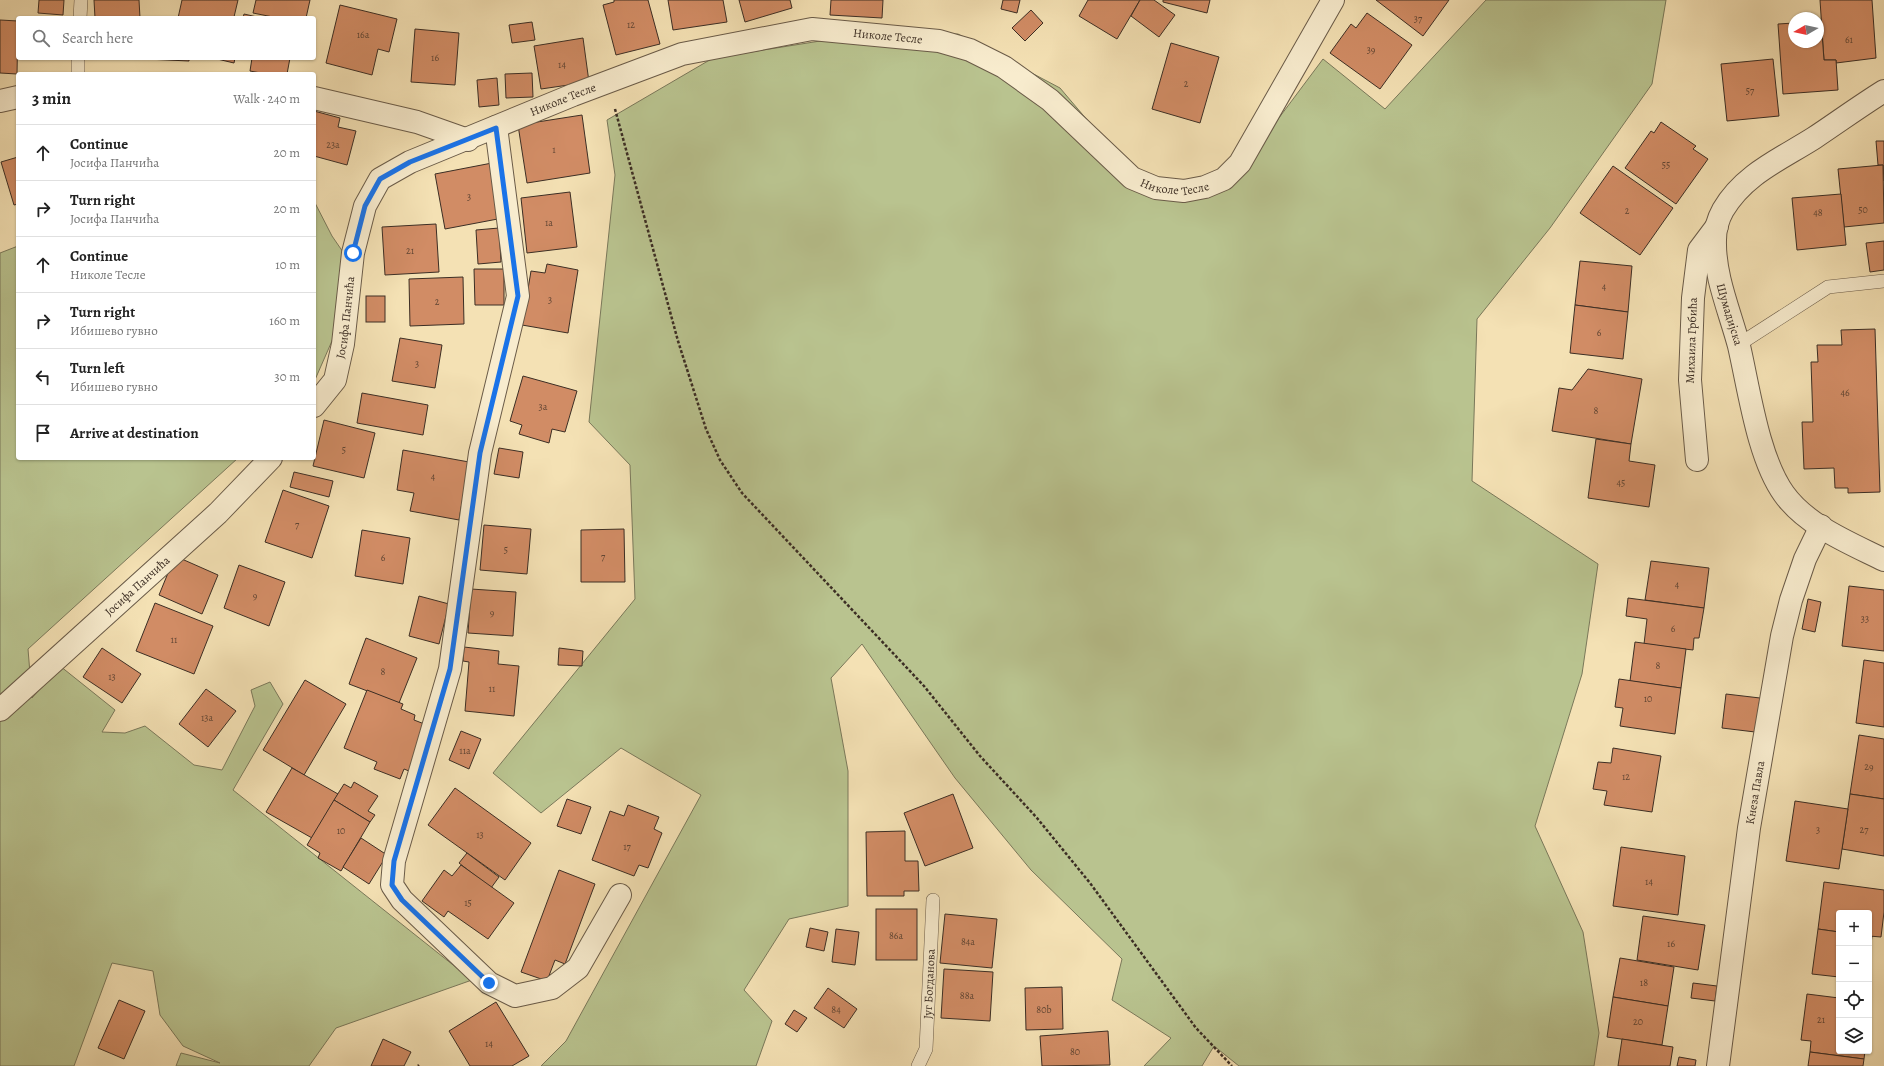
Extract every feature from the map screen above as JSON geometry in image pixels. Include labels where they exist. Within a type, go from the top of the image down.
[{"type":"street","name":"Николе Тесле","points":[[468,140],[607,82],[682,54],[812,29],[939,41],[970,50],[1004,68],[1050,100],[1132,178],[1156,188],[1184,191],[1205,187],[1224,179],[1240,163],[1333,0]]},
{"type":"street","name":"Шумадијска","points":[[1884,91],[1813,138],[1766,166],[1744,183],[1723,211],[1717,226],[1715,241],[1719,274],[1771,472],[1785,495],[1799,510],[1821,526],[1884,560]]},
{"type":"street","points":[[0,101],[16,97]]},
{"type":"street","points":[[316,98],[417,122],[468,140]]},
{"type":"street","points":[[496,128],[518,296],[480,453],[450,669],[394,861],[392,885],[402,900],[489,983],[516,996],[552,988],[578,968],[620,895]]},
{"type":"street","name":"Јосифа Панчића","points":[[316,404],[335,380],[343,344],[353,253],[365,206],[380,179],[410,162],[468,140]]},
{"type":"street","name":"Михаила Грбића","points":[[1697,460],[1690,380],[1692,298],[1699,250],[1717,226]]},
{"type":"street","name":"Јосифа Панчића","points":[[0,710],[218,513],[269,460]]},
{"type":"street","name":"Кнеза Павла","points":[[1718,1066],[1749,828],[1782,636],[1793,593],[1805,559],[1821,526]]},
{"type":"lane","points":[[80,16],[81,0]]},
{"type":"lane","points":[[78,60],[78,72]]},
{"type":"lane","points":[[1738,345],[1828,287],[1884,280]]},
{"type":"lane","name":"Југ Богданова","points":[[918,1066],[926,1049],[933,900]]},
{"type":"path","points":[[607,82],[678,341],[706,429],[720,460],[742,493],[924,686],[980,756],[1037,818],[1090,883],[1196,1028],[1232,1066]]},
{"type":"green space","points":[[1486,0],[1666,0],[1652,84],[1550,228],[1477,319],[1472,481],[1598,564],[1582,674],[1535,826],[1583,932],[1599,1033],[1594,1066],[1239,1066],[1214,1046],[1202,1066],[1144,1066],[1171,1038],[1112,1000],[1122,959],[1031,870],[955,778],[862,644],[831,678],[848,771],[848,906],[789,919],[744,990],[772,1021],[756,1066],[541,1066],[566,1041],[701,795],[621,748],[541,813],[493,773],[635,599],[630,465],[589,422],[615,175],[607,120],[713,58],[839,38],[958,34],[1060,88],[1151,195],[1240,170],[1323,59],[1385,109]]},
{"type":"green space","points":[[316,205],[332,236],[343,252],[335,334],[316,377]]},
{"type":"green space","points":[[16,247],[16,460],[236,460],[28,649],[32,698],[60,666],[115,710],[102,732],[125,733],[145,726],[194,765],[222,770],[255,706],[251,690],[270,682],[283,704],[233,790],[472,980],[336,1028],[309,1066],[176,1066],[181,1053],[220,1063],[183,1046],[160,1015],[153,971],[112,963],[74,1066],[0,1066],[0,253]]},
{"type":"building","points":[[39,0],[64,0],[63,15],[38,13]]},
{"type":"building","points":[[94,0],[139,0],[140,16],[95,16]]},
{"type":"building","points":[[182,0],[238,0],[234,16],[178,16]]},
{"type":"building","points":[[256,0],[310,0],[306,16],[268,16],[253,13]]},
{"type":"building","points":[[614,0],[648,0],[660,44],[616,55],[603,5],[614,2]]},
{"type":"building","points":[[668,0],[723,0],[727,22],[673,30]]},
{"type":"building","points":[[739,0],[790,0],[792,8],[745,22]]},
{"type":"building","points":[[831,0],[883,0],[882,18],[830,15]]},
{"type":"building","points":[[1003,0],[1020,0],[1017,13],[1001,9]]},
{"type":"building","points":[[1088,0],[1140,0],[1117,39],[1079,16]]},
{"type":"building","points":[[1140,0],[1154,0],[1175,15],[1159,37],[1131,16]]},
{"type":"building","points":[[1163,0],[1210,0],[1207,13],[1163,2]]},
{"type":"building","points":[[1376,0],[1449,0],[1423,36]]},
{"type":"building","points":[[1820,0],[1872,0],[1876,58],[1836,63],[1836,60],[1824,60],[1824,12],[1821,12]]},
{"type":"building","points":[[340,5],[397,19],[389,52],[378,49],[372,75],[326,63]]},
{"type":"building","points":[[1031,10],[1043,23],[1025,41],[1012,28]]},
{"type":"building","points":[[1367,13],[1412,45],[1380,89],[1330,53],[1351,24],[1356,28]]},
{"type":"building","points":[[0,20],[16,21],[17,72],[16,74],[0,73]]},
{"type":"building","points":[[532,22],[535,40],[512,43],[509,25]]},
{"type":"building","points":[[1788,23],[1788,48],[1823,48],[1824,60],[1836,60],[1838,90],[1783,94],[1778,24]]},
{"type":"building","points":[[415,29],[459,33],[455,85],[411,82]]},
{"type":"building","points":[[583,38],[589,82],[541,89],[534,46]]},
{"type":"building","points":[[1171,43],[1219,57],[1200,123],[1152,109]]},
{"type":"building","points":[[1773,59],[1779,116],[1727,121],[1721,64]]},
{"type":"building","points":[[168,60],[189,60],[189,61]]},
{"type":"building","points":[[221,60],[235,60],[234,63]]},
{"type":"building","points":[[252,60],[290,60],[287,72],[250,71]]},
{"type":"building","points":[[532,73],[533,97],[506,98],[505,74]]},
{"type":"building","points":[[497,78],[499,105],[479,107],[477,80]]},
{"type":"building","points":[[316,112],[340,118],[338,127],[356,131],[347,165],[316,157]]},
{"type":"building","points":[[582,115],[590,173],[527,183],[518,125]]},
{"type":"building","points":[[1661,122],[1696,146],[1693,149],[1708,159],[1676,204],[1625,168],[1651,131],[1654,133]]},
{"type":"building","points":[[1876,141],[1884,141],[1884,181],[1883,165],[1878,165]]},
{"type":"building","points":[[16,158],[16,204],[14,205],[1,162]]},
{"type":"building","points":[[492,163],[503,218],[445,229],[435,174]]},
{"type":"building","points":[[1883,165],[1884,223],[1844,227],[1838,169]]},
{"type":"building","points":[[1613,166],[1673,208],[1640,255],[1580,213]]},
{"type":"building","points":[[570,192],[577,247],[527,253],[521,198]]},
{"type":"building","points":[[1841,194],[1846,245],[1797,250],[1792,198]]},
{"type":"building","points":[[436,224],[439,272],[385,275],[382,227]]},
{"type":"building","points":[[499,228],[501,262],[478,264],[476,230]]},
{"type":"building","points":[[1884,241],[1884,270],[1870,272],[1866,243]]},
{"type":"building","points":[[1580,261],[1632,266],[1628,312],[1575,305]]},
{"type":"building","points":[[547,264],[578,270],[568,333],[522,325],[531,271],[545,273]]},
{"type":"building","points":[[474,269],[504,269],[504,305],[475,305]]},
{"type":"building","points":[[463,277],[464,324],[410,326],[409,279]]},
{"type":"building","points":[[366,296],[385,296],[385,322],[366,322]]},
{"type":"building","points":[[1575,305],[1628,312],[1623,359],[1570,353]]},
{"type":"building","points":[[1875,329],[1880,492],[1848,493],[1848,488],[1835,488],[1834,468],[1804,469],[1802,422],[1813,422],[1811,362],[1818,362],[1817,345],[1842,345],[1841,330]]},
{"type":"building","points":[[400,338],[442,345],[435,388],[392,381]]},
{"type":"building","points":[[1588,369],[1642,379],[1631,444],[1552,431],[1559,388],[1572,390]]},
{"type":"building","points":[[523,376],[577,391],[565,432],[552,429],[549,443],[519,434],[522,425],[510,421]]},
{"type":"building","points":[[362,393],[428,405],[423,435],[357,423]]},
{"type":"building","points":[[324,420],[375,433],[364,478],[313,466],[314,460],[316,460],[316,453]]},
{"type":"building","points":[[1596,439],[1631,444],[1629,461],[1655,465],[1649,507],[1588,498]]},
{"type":"building","points":[[499,448],[523,452],[519,478],[494,474]]},
{"type":"building","points":[[403,450],[469,462],[459,520],[410,511],[414,493],[397,490]]},
{"type":"building","points":[[294,472],[333,481],[329,497],[290,487]]},
{"type":"building","points":[[283,490],[329,506],[312,558],[265,542]]},
{"type":"building","points":[[484,525],[531,529],[527,574],[480,570]]},
{"type":"building","points":[[624,529],[625,582],[581,582],[581,530]]},
{"type":"building","points":[[362,530],[410,538],[403,584],[355,576]]},
{"type":"building","points":[[175,556],[218,575],[202,614],[159,595]]},
{"type":"building","points":[[1651,561],[1709,568],[1704,608],[1645,600]]},
{"type":"building","points":[[239,565],[285,582],[269,626],[224,608]]},
{"type":"building","points":[[1849,586],[1884,590],[1884,651],[1842,646]]},
{"type":"building","points":[[471,589],[516,592],[513,636],[468,633]]},
{"type":"building","points":[[419,596],[449,604],[439,644],[409,636]]},
{"type":"building","points":[[1628,598],[1704,608],[1699,638],[1694,638],[1693,650],[1644,644],[1647,619],[1626,616]]},
{"type":"building","points":[[1808,599],[1821,602],[1815,632],[1802,629]]},
{"type":"building","points":[[155,603],[213,626],[194,674],[136,651]]},
{"type":"building","points":[[366,638],[417,658],[399,703],[349,684]]},
{"type":"building","points":[[1635,642],[1686,649],[1681,688],[1630,681]]},
{"type":"building","points":[[464,647],[499,651],[498,664],[519,666],[514,716],[465,711],[469,662],[463,661]]},
{"type":"building","points":[[102,648],[141,674],[122,703],[83,677]]},
{"type":"building","points":[[559,648],[583,651],[582,666],[558,665]]},
{"type":"building","points":[[1864,660],[1884,663],[1884,727],[1856,723]]},
{"type":"building","points":[[1619,679],[1681,688],[1675,734],[1620,726],[1623,708],[1615,707]]},
{"type":"building","points":[[305,680],[346,704],[304,775],[263,750]]},
{"type":"building","points":[[206,689],[236,711],[208,747],[179,724]]},
{"type":"building","points":[[367,690],[403,704],[401,709],[415,715],[414,720],[427,725],[409,771],[404,769],[400,779],[374,769],[377,762],[344,748]]},
{"type":"building","points":[[1726,694],[1760,698],[1755,732],[1722,728]]},
{"type":"building","points":[[461,731],[481,739],[469,769],[449,760]]},
{"type":"building","points":[[1859,735],[1884,739],[1884,799],[1850,794]]},
{"type":"building","points":[[1613,748],[1661,756],[1652,812],[1604,805],[1607,791],[1593,789],[1598,762],[1611,763]]},
{"type":"building","points":[[292,768],[338,794],[312,838],[266,812]]},
{"type":"building","points":[[354,782],[378,796],[368,811],[375,815],[370,822],[334,800],[344,784],[351,788]]},
{"type":"building","points":[[455,788],[531,843],[505,880],[428,825]]},
{"type":"building","points":[[953,794],[973,848],[925,866],[904,813]]},
{"type":"building","points":[[1850,794],[1884,799],[1884,856],[1842,849]]},
{"type":"building","points":[[567,799],[591,807],[581,834],[557,826]]},
{"type":"building","points":[[334,800],[370,822],[341,871],[318,858],[320,853],[307,845]]},
{"type":"building","points":[[1795,801],[1848,809],[1839,869],[1786,861]]},
{"type":"building","points":[[628,805],[659,817],[654,829],[662,833],[648,868],[639,865],[634,876],[592,860],[610,811],[624,816]]},
{"type":"building","points":[[905,831],[905,861],[918,861],[919,891],[904,891],[904,896],[867,896],[866,832]]},
{"type":"building","points":[[361,838],[387,855],[369,884],[343,867]]},
{"type":"building","points":[[1621,847],[1685,856],[1678,915],[1613,906]]},
{"type":"building","points":[[467,853],[499,877],[491,888],[459,863]]},
{"type":"building","points":[[461,865],[514,903],[488,939],[448,911],[444,917],[422,901],[444,870],[452,876]]},
{"type":"building","points":[[559,870],[595,884],[565,964],[555,960],[547,981],[521,972]]},
{"type":"building","points":[[1824,882],[1884,890],[1884,912],[1881,937],[1872,936],[1872,910],[1836,910],[1836,932],[1818,929]]},
{"type":"building","points":[[876,909],[917,909],[917,960],[876,960]]},
{"type":"building","points":[[945,914],[997,919],[992,968],[940,963]]},
{"type":"building","points":[[1643,916],[1705,925],[1698,970],[1637,960]]},
{"type":"building","points":[[810,928],[828,932],[824,951],[806,947]]},
{"type":"building","points":[[836,929],[859,932],[855,965],[832,962]]},
{"type":"building","points":[[1818,929],[1836,932],[1836,977],[1812,974]]},
{"type":"building","points":[[1620,958],[1674,967],[1668,1006],[1613,997]]},
{"type":"building","points":[[944,969],[993,972],[990,1021],[941,1018]]},
{"type":"building","points":[[1693,983],[1717,986],[1715,1001],[1691,998]]},
{"type":"building","points":[[1062,987],[1063,1029],[1026,1030],[1025,988]]},
{"type":"building","points":[[828,988],[857,1009],[844,1028],[814,1008]]},
{"type":"building","points":[[1807,994],[1836,998],[1836,1054],[1865,1054],[1864,1059],[1810,1052],[1811,1041],[1801,1040]]},
{"type":"building","points":[[1613,997],[1668,1006],[1662,1045],[1607,1037]]},
{"type":"building","points":[[119,1000],[145,1011],[124,1059],[98,1048]]},
{"type":"building","points":[[496,1002],[529,1056],[512,1066],[470,1066],[449,1031]]},
{"type":"building","points":[[794,1010],[807,1018],[797,1032],[785,1024]]},
{"type":"building","points":[[1108,1031],[1110,1065],[1042,1066],[1040,1036]]},
{"type":"building","points":[[383,1039],[411,1052],[404,1066],[371,1066]]},
{"type":"building","points":[[1622,1039],[1673,1047],[1670,1066],[1618,1066]]},
{"type":"building","points":[[1810,1052],[1864,1059],[1863,1066],[1808,1066]]},
{"type":"building","points":[[1679,1057],[1696,1060],[1695,1066],[1677,1066]]},
{"type":"route","points":[[353,253],[365,206],[380,179],[410,162],[496,128],[518,296],[480,453],[450,669],[394,861],[392,885],[402,900],[489,983]]}]
